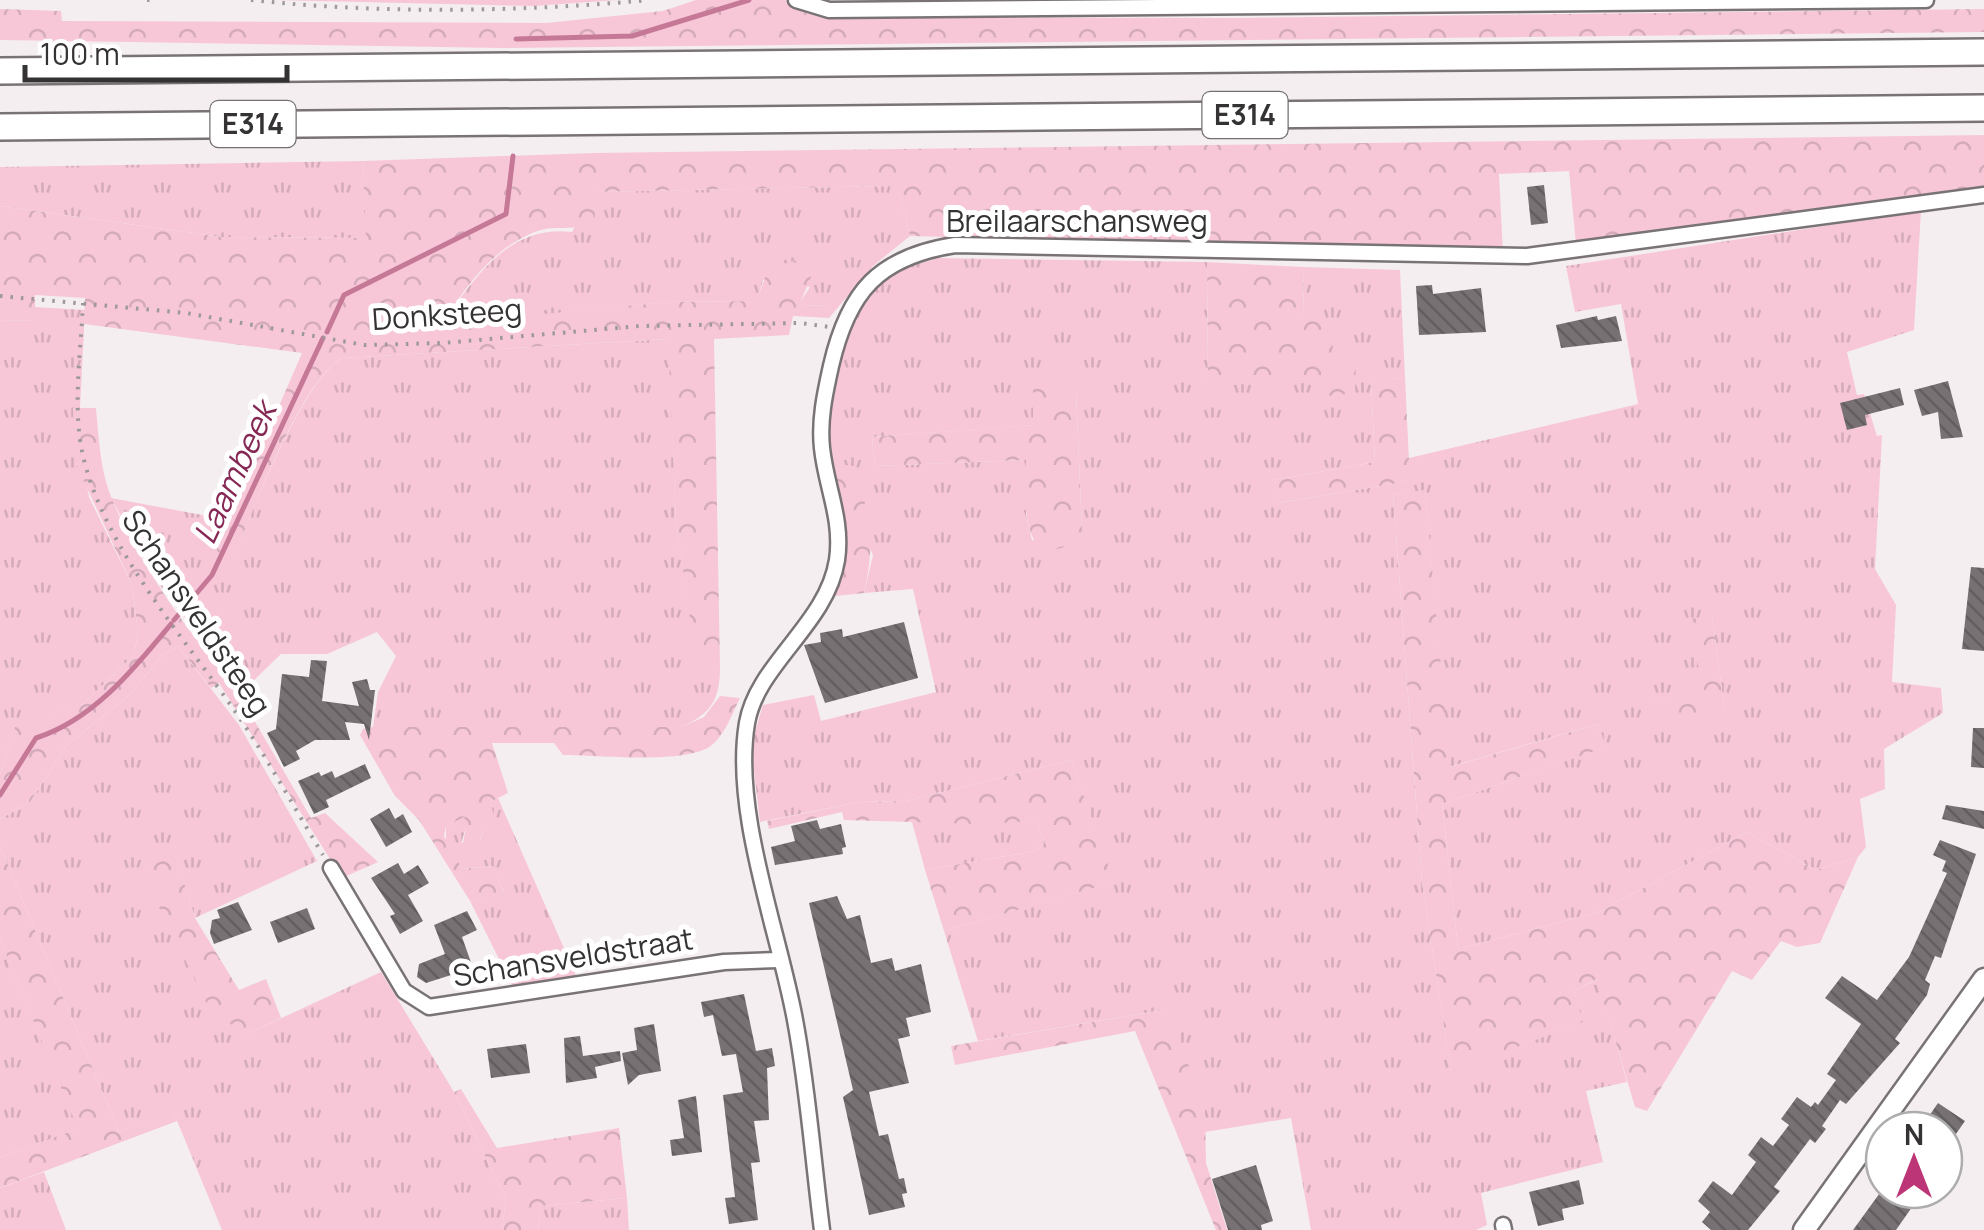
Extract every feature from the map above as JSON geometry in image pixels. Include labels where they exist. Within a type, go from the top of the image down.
[{"type":"highway","name":"E314","points":[[0,71],[1984,52]]},
{"type":"highway","name":"E314","points":[[0,54],[35,55],[110,70]]},
{"type":"highway","name":"E314","points":[[0,126],[1984,108]]},
{"type":"street","points":[[796,0],[829,10],[1926,0]]},
{"type":"street","name":"Breilaarschansweg","points":[[822,1230],[795,1019],[779,960],[750,812],[744,740],[757,697],[832,583],[839,535],[822,428],[840,329],[861,291],[895,262],[925,250],[955,245],[1526,256],[1984,195]]},
{"type":"street","name":"Schansveldstraat","points":[[331,868],[404,992],[429,1007],[724,962],[779,960]]},
{"type":"street","points":[[1804,1230],[1984,979]]},
{"type":"path","points":[[147,0],[157,0]]},
{"type":"path","points":[[251,0],[392,8],[571,7],[649,0]]},
{"type":"path","name":"Donksteeg","points":[[0,296],[186,313],[364,345],[443,343],[640,326],[800,322],[840,329]]},
{"type":"path","name":"Schansveldsteeg","points":[[83,303],[79,400],[82,452],[111,532],[243,722],[331,868]]},
{"type":"green space","points":[[274,0],[618,0],[533,6]]},
{"type":"green space","points":[[696,0],[785,0],[806,13],[830,17],[1236,18],[1984,9],[1984,32],[502,48],[0,40],[0,9],[61,11],[62,21],[546,23],[663,11]]},
{"type":"green space","points":[[1984,135],[1984,191],[1576,244],[1569,171],[1499,174],[1503,252],[910,236],[901,198],[889,186],[594,192],[595,220],[580,227],[543,229],[506,248],[470,283],[442,324],[669,302],[756,301],[769,268],[804,258],[812,275],[799,305],[829,306],[829,318],[793,316],[789,335],[714,339],[720,667],[697,667],[676,521],[668,339],[342,358],[326,371],[295,419],[233,558],[216,551],[302,353],[84,324],[85,298],[35,295],[35,320],[0,321],[0,206],[222,237],[366,238],[363,161],[592,153]]},
{"type":"green space","points":[[363,161],[367,238],[222,237],[0,206],[0,167]]},
{"type":"green space","points":[[890,186],[901,198],[910,236],[873,266],[829,318],[829,306],[798,305],[810,287],[763,280],[757,301],[669,302],[441,325],[480,273],[511,246],[549,232],[572,232],[593,192]]},
{"type":"green space","points":[[1921,211],[1914,330],[1847,352],[1857,395],[1864,394],[1877,436],[1882,435],[1875,569],[1896,605],[1892,682],[1941,688],[1943,713],[1884,749],[1885,789],[1860,799],[1866,847],[1858,857],[1816,870],[1747,832],[1599,912],[1458,949],[1442,804],[1605,747],[1598,724],[1449,767],[1425,491],[1393,494],[1422,882],[1451,1071],[1582,1022],[1574,991],[1598,979],[1627,1082],[1586,1091],[1603,1162],[1481,1193],[1487,1225],[1476,1230],[1311,1230],[1291,1118],[1205,1132],[1205,1112],[1163,1010],[978,1041],[944,931],[1113,882],[1071,760],[906,801],[859,802],[760,822],[751,745],[763,705],[814,695],[821,721],[936,692],[913,589],[864,593],[873,555],[830,463],[826,441],[845,338],[864,299],[889,273],[938,258],[1207,262],[1208,385],[1356,356],[1332,357],[1304,320],[1303,267],[1400,270],[1405,378],[1371,381],[1375,462],[1274,480],[1279,503],[1409,481],[1409,458],[1638,404],[1621,304],[1575,312],[1566,266]],"holes":[[[1076,391],[1082,529],[1077,543],[1032,540],[1026,515],[1026,460],[875,466],[872,437],[1034,425]],[[1712,615],[1725,713],[1650,704],[1702,691]]]},
{"type":"green space","points":[[1207,262],[1303,267],[1304,319],[1335,321],[1332,356],[1356,355],[1355,393],[1327,396],[1317,383],[1208,385]]},
{"type":"green space","points":[[35,307],[85,310],[80,408],[73,408],[89,497],[132,585],[138,632],[134,655],[83,704],[16,725],[0,774],[0,321],[35,320]]},
{"type":"green space","points":[[669,339],[676,521],[698,667],[720,667],[712,704],[700,717],[681,727],[373,727],[378,692],[396,656],[377,632],[327,654],[281,654],[241,693],[155,579],[111,498],[229,520],[216,550],[233,557],[295,419],[327,371],[342,358]]},
{"type":"green space","points":[[1405,378],[1410,481],[1278,503],[1274,480],[1375,462],[1371,380]]},
{"type":"green space","points":[[1042,379],[1067,380],[1076,391],[1082,530],[1078,543],[1043,553],[1036,543],[1026,509],[1026,460],[875,466],[872,437],[1033,425],[1033,388]]},
{"type":"green space","points":[[73,408],[96,408],[105,477],[139,554],[198,642],[263,711],[254,720],[311,818],[325,813],[378,862],[342,878],[219,683],[211,688],[178,646],[164,654],[128,696],[67,745],[30,802],[0,819],[0,774],[16,724],[83,704],[134,655],[138,632],[132,585],[75,462]]},
{"type":"green space","points":[[830,463],[854,466],[864,500],[870,543],[864,593],[835,596],[845,540]]},
{"type":"green space","points":[[1425,490],[1450,767],[1598,724],[1606,747],[1442,804],[1458,949],[1599,912],[1747,832],[1816,870],[1858,857],[1820,943],[1797,947],[1781,941],[1752,980],[1732,971],[1647,1111],[1635,1107],[1597,979],[1574,991],[1583,1022],[1451,1072],[1422,882],[1393,494]]},
{"type":"green space","points":[[1712,615],[1725,713],[1654,727],[1649,704],[1702,690],[1691,619]]},
{"type":"green space","points":[[178,646],[239,725],[317,861],[195,918],[175,855],[142,871],[247,1034],[381,972],[454,1092],[506,1199],[502,1230],[222,1230],[173,1111],[119,1132],[0,846],[0,819],[30,802],[67,745],[128,696],[164,654]]},
{"type":"green space","points":[[720,696],[740,698],[725,729],[712,745],[683,755],[563,755],[554,743],[492,743],[508,793],[490,802],[495,818],[483,831],[474,861],[465,861],[463,855],[464,817],[446,826],[444,836],[462,869],[493,866],[504,893],[470,901],[419,820],[395,796],[360,735],[363,729],[373,727],[681,727],[704,717]]},
{"type":"green space","points":[[1071,760],[1114,882],[944,931],[925,870],[1035,851],[1044,844],[1037,821],[979,824],[844,820],[842,812],[769,829],[767,821],[859,802],[906,801]]},
{"type":"green space","points":[[498,798],[578,980],[514,989],[470,901],[504,892],[492,866],[462,869],[446,845],[446,826],[464,816],[467,825],[461,843],[481,839],[490,802]]},
{"type":"green space","points":[[1037,821],[1044,844],[1035,851],[925,870],[912,822]]},
{"type":"green space","points":[[0,846],[119,1132],[173,1110],[177,1121],[0,1188],[0,1157],[78,1129],[0,939]]},
{"type":"green space","points":[[175,854],[195,918],[239,990],[266,979],[281,1018],[247,1034],[211,1012],[141,871]]},
{"type":"green space","points":[[0,939],[79,1129],[0,1157]]},
{"type":"green space","points":[[1163,1010],[1176,1030],[1205,1112],[1206,1163],[1227,1230],[1216,1230],[1135,1031],[955,1065],[951,1046]]},
{"type":"green space","points":[[461,1089],[497,1148],[619,1128],[627,1198],[541,1206],[538,1230],[502,1230],[506,1199],[454,1092]]},
{"type":"green space","points":[[44,1172],[66,1230],[0,1230],[0,1188]]},
{"type":"green space","points":[[627,1198],[629,1230],[538,1230],[541,1206]]},
{"type":"building","points":[[1544,185],[1548,223],[1531,225],[1527,187]]},
{"type":"building","points":[[1432,285],[1433,294],[1481,288],[1486,332],[1419,335],[1416,286]]},
{"type":"building","points":[[1597,316],[1598,320],[1616,316],[1622,341],[1561,348],[1556,325]]},
{"type":"building","points":[[1948,381],[1963,437],[1941,439],[1938,412],[1922,416],[1914,390]]},
{"type":"building","points":[[1900,388],[1904,405],[1865,415],[1867,425],[1847,430],[1840,403]]},
{"type":"building","points":[[1971,567],[1984,568],[1984,651],[1962,649]]},
{"type":"building","points":[[904,622],[918,678],[825,703],[804,645],[821,642],[820,633],[842,629],[843,637]]},
{"type":"building","points":[[311,660],[327,661],[322,701],[359,706],[352,682],[367,679],[370,690],[375,690],[369,740],[364,724],[345,722],[350,740],[315,740],[296,751],[300,759],[284,767],[267,733],[276,729],[282,674],[309,677]]},
{"type":"building","points":[[1973,728],[1984,728],[1984,768],[1971,767]]},
{"type":"building","points":[[365,764],[371,778],[326,800],[329,807],[314,814],[298,781],[319,772],[321,776],[332,771],[335,778]]},
{"type":"building","points":[[1946,805],[1984,811],[1984,829],[1942,819]]},
{"type":"building","points":[[389,808],[395,819],[403,814],[412,832],[386,847],[370,819]]},
{"type":"building","points":[[817,820],[820,829],[841,824],[846,847],[842,848],[843,854],[775,865],[771,847],[795,841],[791,826]]},
{"type":"building","points":[[1940,840],[1976,854],[1941,958],[1935,956],[1925,980],[1930,984],[1927,995],[1895,1039],[1900,1043],[1846,1104],[1840,1100],[1822,1126],[1826,1129],[1815,1143],[1810,1139],[1774,1187],[1780,1191],[1748,1230],[1711,1230],[1702,1222],[1710,1212],[1698,1201],[1713,1181],[1732,1195],[1756,1162],[1748,1155],[1761,1137],[1773,1146],[1789,1125],[1781,1119],[1797,1097],[1811,1107],[1815,1102],[1818,1105],[1836,1080],[1827,1074],[1861,1024],[1825,998],[1842,976],[1877,1000],[1909,957],[1947,873],[1942,871],[1946,861],[1933,855]]},
{"type":"building","points":[[398,863],[404,874],[418,865],[429,883],[408,895],[423,921],[400,934],[390,916],[395,914],[371,878]]},
{"type":"building","points":[[837,896],[847,919],[860,915],[871,963],[892,958],[895,971],[921,964],[931,1012],[906,1018],[910,1036],[898,1039],[909,1083],[869,1092],[879,1136],[888,1134],[899,1179],[904,1178],[907,1193],[902,1194],[905,1207],[869,1215],[843,1097],[853,1090],[809,903]]},
{"type":"building","points":[[238,902],[252,930],[214,944],[210,933],[212,920],[220,918],[217,910]]},
{"type":"building","points":[[307,908],[315,929],[278,943],[270,922]]},
{"type":"building","points":[[467,911],[477,930],[462,937],[473,968],[426,983],[417,977],[419,964],[445,954],[434,925]]},
{"type":"building","points":[[744,994],[756,1051],[772,1048],[775,1066],[767,1068],[769,1120],[754,1121],[760,1162],[751,1163],[758,1220],[729,1224],[725,1198],[735,1197],[723,1095],[743,1092],[736,1054],[722,1056],[713,1015],[704,1017],[701,1002]]},
{"type":"building","points":[[654,1024],[661,1071],[639,1075],[628,1085],[622,1053],[637,1050],[634,1028]]},
{"type":"building","points":[[580,1036],[583,1056],[620,1051],[621,1061],[595,1067],[597,1078],[566,1083],[564,1038]]},
{"type":"building","points":[[526,1044],[530,1073],[491,1078],[487,1049]]},
{"type":"building","points":[[696,1096],[702,1152],[672,1156],[670,1140],[684,1138],[678,1100]]},
{"type":"building","points":[[1256,1165],[1273,1221],[1261,1225],[1262,1230],[1228,1230],[1212,1179]]},
{"type":"building","points":[[1579,1180],[1584,1204],[1562,1209],[1564,1220],[1538,1226],[1529,1192]]},
{"type":"building","points":[[1868,1210],[1910,1210],[1896,1230],[1853,1230]]},
{"type":"waterway","name":"Laambeek","points":[[516,39],[632,36],[749,0]]},
{"type":"waterway","name":"Laambeek","points":[[327,332],[344,295],[506,214],[513,156]]},
{"type":"waterway","name":"Laambeek","points":[[174,620],[212,575],[323,338]]},
{"type":"waterway","name":"Laambeek","points":[[0,795],[36,738],[57,730],[94,706],[171,624]]}]
